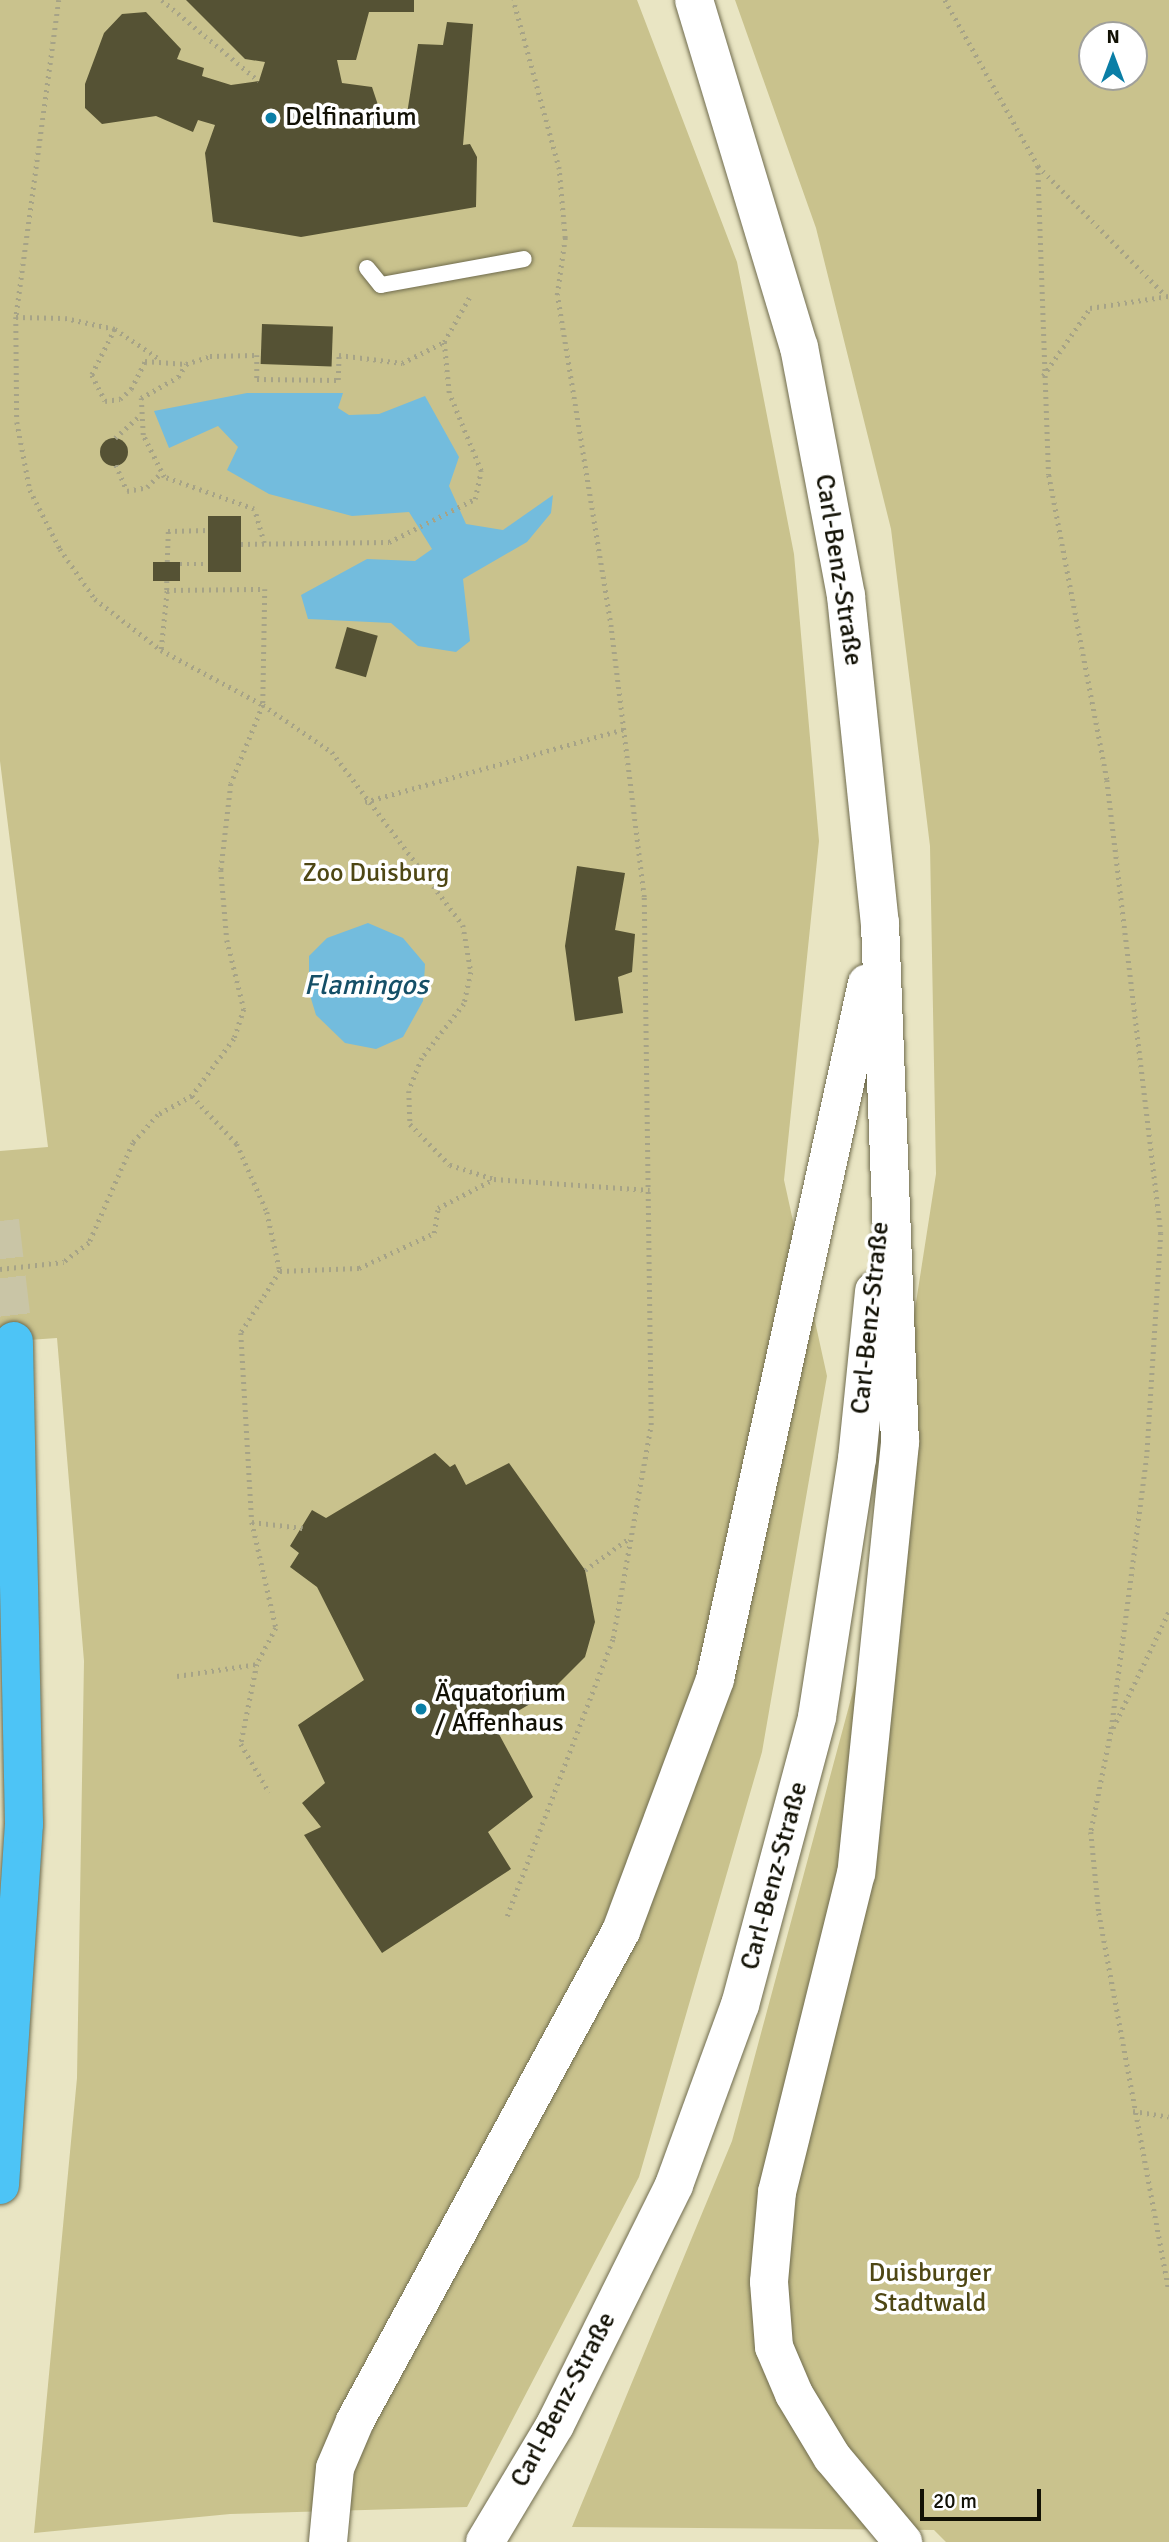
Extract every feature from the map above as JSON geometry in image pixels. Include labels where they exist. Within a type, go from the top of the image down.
[{"type":"highway","points":[[0,2185],[24,1824],[14,1341]]},
{"type":"main road","name":"Carl-Benz-Straße","points":[[694,0],[799,347],[846,596],[880,923],[900,1443],[856,1873],[777,2192],[769,2282],[774,2347],[794,2394],[832,2457],[903,2542]]},
{"type":"main road","points":[[328,2542],[335,2468],[355,2421],[621,1931],[715,1679],[880,923]]},
{"type":"main road","name":"Carl-Benz-Straße","points":[[485,2542],[555,2425],[674,2185],[740,2005],[817,1717],[857,1459],[887,1156]]},
{"type":"lane","points":[[367,268],[381,285],[524,259]]},
{"type":"path","points":[[59,0],[16,317],[17,422],[30,490],[60,549],[95,599],[161,650],[263,705],[332,752],[365,802],[463,925],[471,972],[464,1004],[418,1069],[409,1091],[410,1124],[450,1166],[494,1179],[650,1190]]},
{"type":"path","points":[[162,0],[259,82]]},
{"type":"path","points":[[507,1916],[613,1638],[628,1538],[651,1425],[644,1271],[650,1190],[644,897],[625,729],[557,295],[565,238],[559,169],[513,0]]},
{"type":"path","points":[[945,0],[1038,166],[1167,296]]},
{"type":"path","points":[[1038,166],[1042,377],[1049,475],[1107,780],[1161,1233],[1147,1456],[1111,1732],[1091,1832],[1133,2111],[1169,2290]]},
{"type":"path","points":[[115,329],[92,375],[95,389],[105,401],[120,400],[131,389],[145,360],[158,358],[186,364],[210,356],[257,355],[257,379],[338,380],[339,355],[402,363],[444,342],[472,293]]},
{"type":"path","points":[[1042,377],[1090,308],[1167,296]]},
{"type":"path","points":[[16,317],[65,318],[115,329],[158,358]]},
{"type":"path","points":[[241,544],[363,546],[420,528],[458,505],[475,499],[481,471],[449,393],[444,342]]},
{"type":"path","points":[[141,398],[178,377],[186,364]]},
{"type":"path","points":[[131,389],[141,398]]},
{"type":"path","points":[[141,398],[138,417],[161,473],[254,509],[264,543]]},
{"type":"path","points":[[115,438],[138,417]]},
{"type":"path","points":[[116,465],[127,491],[147,487],[161,473]]},
{"type":"path","points":[[167,562],[168,531],[208,530]]},
{"type":"path","points":[[180,564],[208,564]]},
{"type":"path","points":[[161,650],[167,581]]},
{"type":"path","points":[[0,1269],[64,1262],[89,1243],[133,1143],[159,1115],[192,1096],[234,1039],[244,1009],[227,940],[220,870],[231,785],[263,705],[265,589],[167,590]]},
{"type":"path","points":[[365,802],[625,729]]},
{"type":"path","points":[[192,1096],[237,1144],[267,1212],[281,1271],[241,1333],[251,1522],[276,1628],[257,1664],[242,1744],[269,1792]]},
{"type":"path","points":[[281,1271],[359,1268],[434,1233],[438,1208],[494,1179]]},
{"type":"path","points":[[1161,1233],[1169,1233]]},
{"type":"path","points":[[251,1522],[303,1528]]},
{"type":"path","points":[[585,1570],[628,1538]]},
{"type":"path","points":[[1111,1732],[1169,1611]]},
{"type":"path","points":[[177,1676],[257,1664]]},
{"type":"path","points":[[1133,2111],[1169,2117]]},
{"type":"green space","name":"Zoo Duisburg","points":[[0,0],[637,0],[737,262],[794,554],[819,841],[784,1180],[827,1376],[762,1752],[639,2177],[467,2507],[230,2514],[34,2533],[77,2078],[84,1661],[57,1338],[0,1342],[0,1151],[48,1147],[0,761]]},
{"type":"green space","name":"Duisburger Stadtwald","points":[[735,0],[1169,0],[1169,2542],[946,2542],[934,2530],[572,2527],[732,2141],[859,1669],[936,1174],[930,846],[891,529],[816,228]]},
{"type":"water","points":[[247,393],[343,393],[338,408],[349,415],[379,414],[425,396],[459,457],[449,486],[466,524],[503,530],[553,495],[551,513],[527,542],[463,579],[470,641],[456,652],[418,646],[391,623],[308,619],[301,595],[367,559],[415,561],[432,549],[409,512],[352,516],[269,494],[227,470],[238,447],[218,426],[169,448],[154,411]]},
{"type":"water","name":"Flamingos","points":[[368,923],[403,938],[425,964],[423,1001],[403,1037],[376,1049],[345,1043],[316,1015],[309,992],[309,956],[327,938]]},
{"type":"building","name":"Delfinarium","points":[[186,0],[414,0],[414,12],[369,12],[356,60],[337,60],[342,83],[372,87],[384,123],[406,120],[418,44],[443,45],[447,22],[473,24],[463,145],[470,144],[477,157],[476,207],[301,237],[213,222],[205,153],[215,125],[198,120],[193,132],[156,116],[102,124],[85,108],[85,84],[104,33],[122,14],[146,12],[181,49],[177,59],[204,68],[202,76],[231,85],[259,81],[265,62],[245,59]]},
{"type":"building","points":[[262,324],[333,326],[332,366],[261,364]]},
{"type":"building","points":[[114,438],[124,442],[128,452],[124,462],[114,466],[104,462],[100,452],[104,442]]},
{"type":"building","points":[[208,516],[241,516],[241,572],[208,572]]},
{"type":"building","points":[[153,562],[180,562],[180,581],[153,581]]},
{"type":"building","points":[[347,627],[378,636],[366,677],[335,668]]},
{"type":"building","points":[[577,866],[625,873],[615,930],[635,934],[632,972],[618,977],[623,1013],[575,1021],[565,946]]},
{"type":"building","name":"Äquatorium / Affenhaus","points":[[435,1453],[450,1467],[455,1464],[466,1485],[509,1463],[585,1570],[595,1622],[585,1657],[549,1693],[494,1725],[533,1797],[488,1832],[511,1869],[382,1953],[304,1835],[321,1827],[302,1803],[325,1783],[298,1725],[364,1680],[317,1587],[290,1567],[299,1553],[290,1546],[312,1510],[326,1518]]},
{"type":"tunnel","points":[[0,1221],[14,1341]]},
{"type":"place","name":"Delfinarium","points":[[271,118]]},
{"type":"place","name":"Äquatorium / Affenhaus","points":[[421,1709]]}]
